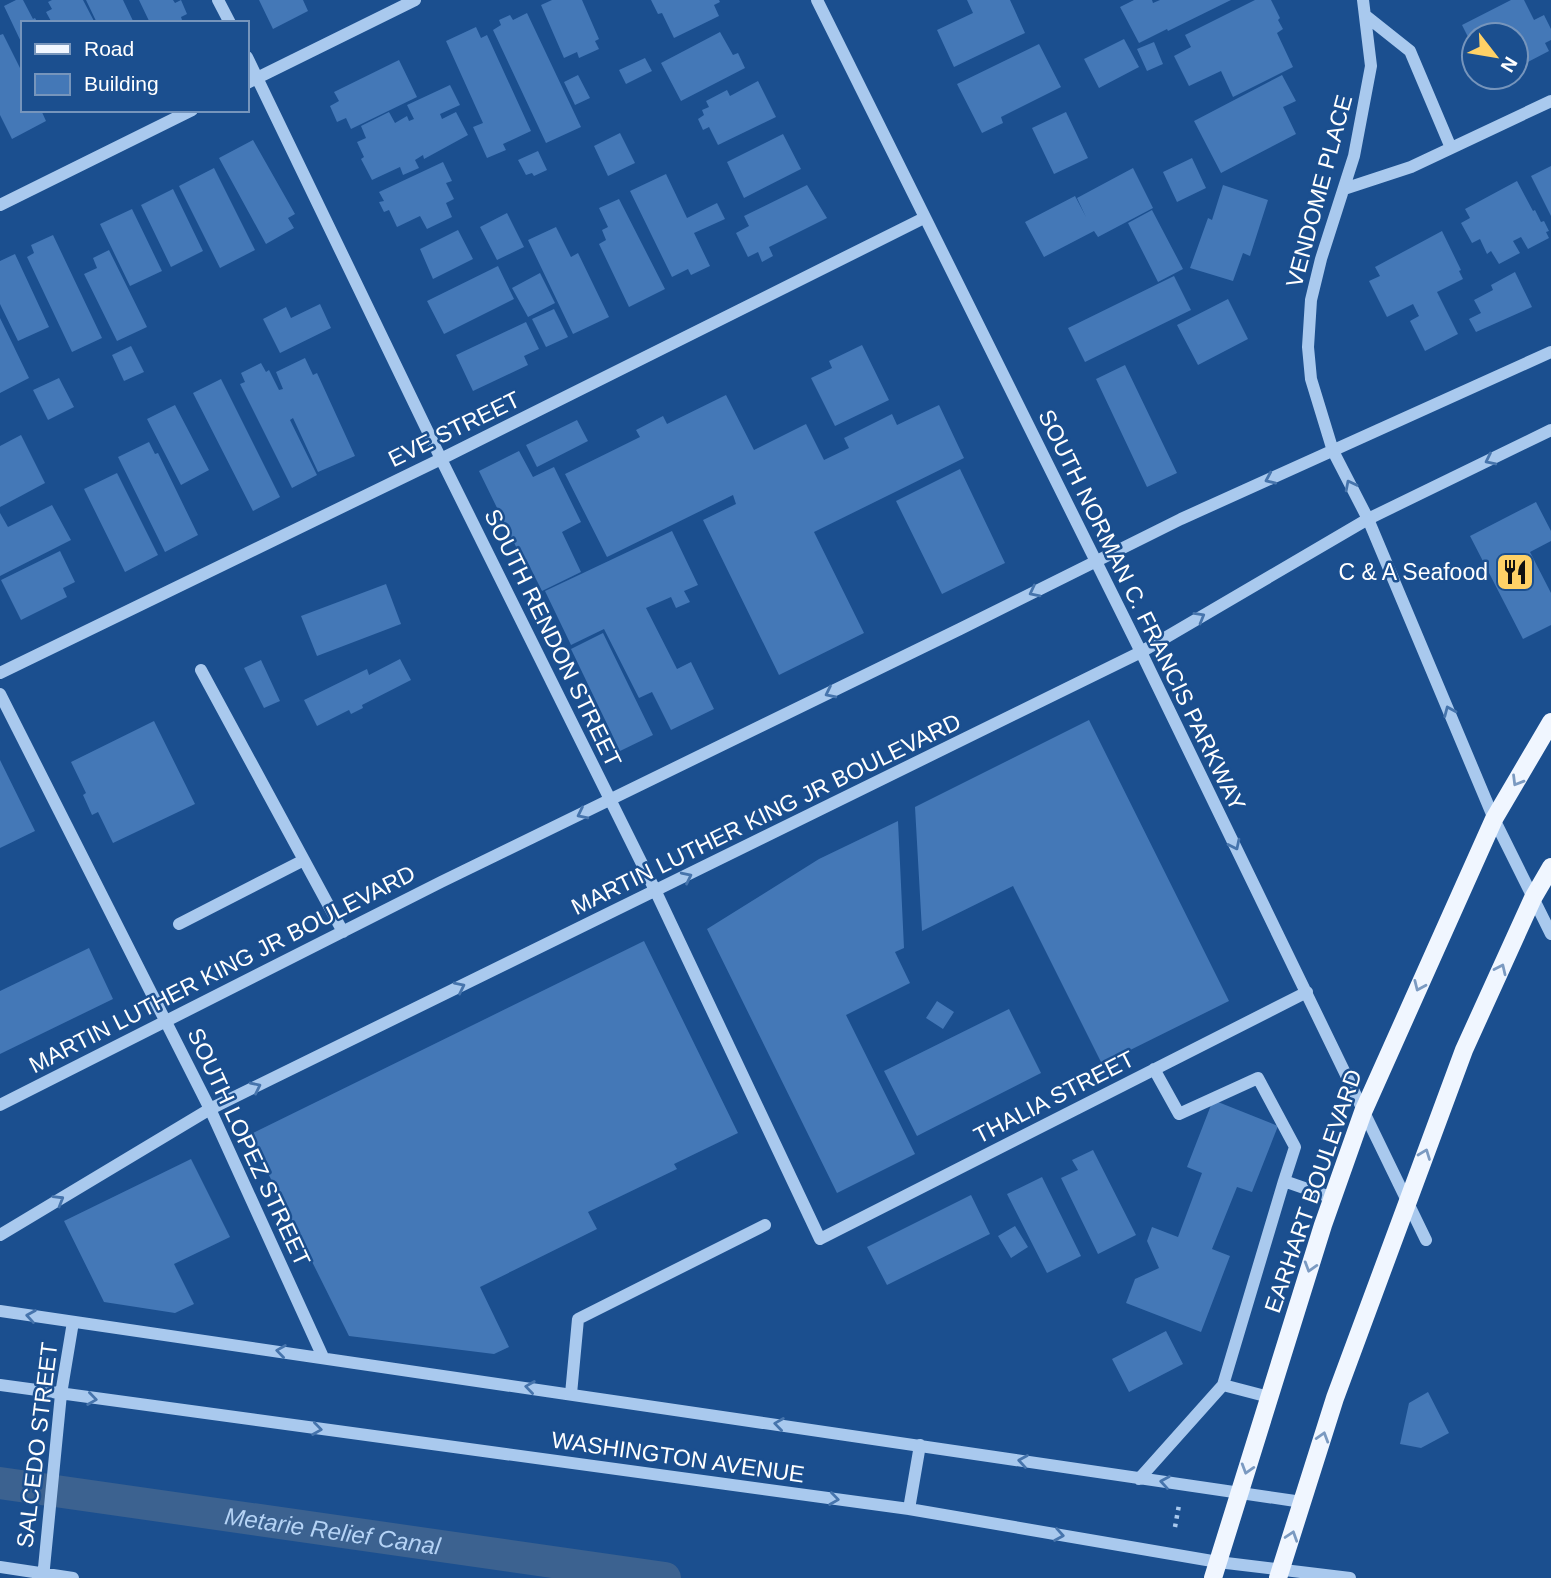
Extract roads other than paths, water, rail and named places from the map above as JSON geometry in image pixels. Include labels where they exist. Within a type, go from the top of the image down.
[{"type":"main road","name":"EARHART BOULEVARD","points":[[1216,1570],[1269,1396],[1363,1112],[1494,819],[1551,722]]},
{"type":"main road","points":[[1280,1574],[1335,1398],[1464,1050],[1533,898],[1551,867]]},
{"type":"street","points":[[218,0],[229,21]]},
{"type":"street","points":[[252,80],[415,0]]},
{"type":"street","name":"SOUTH NORMAN C. FRANCIS PARKWAY","points":[[817,0],[1141,652],[1426,1240]]},
{"type":"street","name":"VENDOME PLACE","points":[[1363,0],[1371,66],[1357,142],[1311,300],[1308,347],[1311,379],[1333,451],[1368,519],[1494,819]]},
{"type":"street","points":[[1366,16],[1410,51],[1451,148]]},
{"type":"street","name":"SOUTH RENDON STREET","points":[[248,62],[252,80],[656,892],[820,1239]]},
{"type":"street","points":[[1344,189],[1411,167],[1551,101]]},
{"type":"street","points":[[0,205],[188,112]]},
{"type":"street","name":"EVE STREET","points":[[0,673],[441,459],[924,218]]},
{"type":"street","name":"MARTIN LUTHER KING JR BOULEVARD","points":[[0,1105],[343,932],[1181,519],[1551,352]]},
{"type":"street","name":"MARTIN LUTHER KING JR BOULEVARD","points":[[0,1235],[211,1109],[1141,652],[1368,519],[1551,430]]},
{"type":"street","points":[[201,670],[343,932]]},
{"type":"street","name":"SOUTH LOPEZ STREET","points":[[0,694],[211,1109],[323,1357]]},
{"type":"street","points":[[1494,819],[1551,934]]},
{"type":"street","points":[[179,924],[304,860]]},
{"type":"street","points":[[1533,898],[1551,888]]},
{"type":"street","name":"THALIA STREET","points":[[820,1239],[1307,992]]},
{"type":"street","points":[[1139,1479],[1223,1385],[1295,1147],[1258,1077],[1179,1114],[1154,1069]]},
{"type":"street","points":[[1284,1181],[1333,1198]]},
{"type":"street","points":[[571,1394],[578,1319],[765,1225]]},
{"type":"street","name":"WASHINGTON AVENUE","points":[[0,1311],[1302,1502]]},
{"type":"street","name":"SALCEDO STREET","points":[[43,1576],[61,1395],[74,1322]]},
{"type":"street","name":"WASHINGTON AVENUE","points":[[0,1385],[909,1510],[1216,1570],[1350,1578]]},
{"type":"street","points":[[1223,1385],[1269,1396]]},
{"type":"street","points":[[909,1510],[920,1445]]},
{"type":"street","points":[[0,1567],[43,1576],[73,1578]]},
{"type":"waterway","name":"Metarie Relief Canal","points":[[0,1483],[665,1578]]},
{"type":"place","name":"C & A Seafood","points":[[1515,572]]}]
